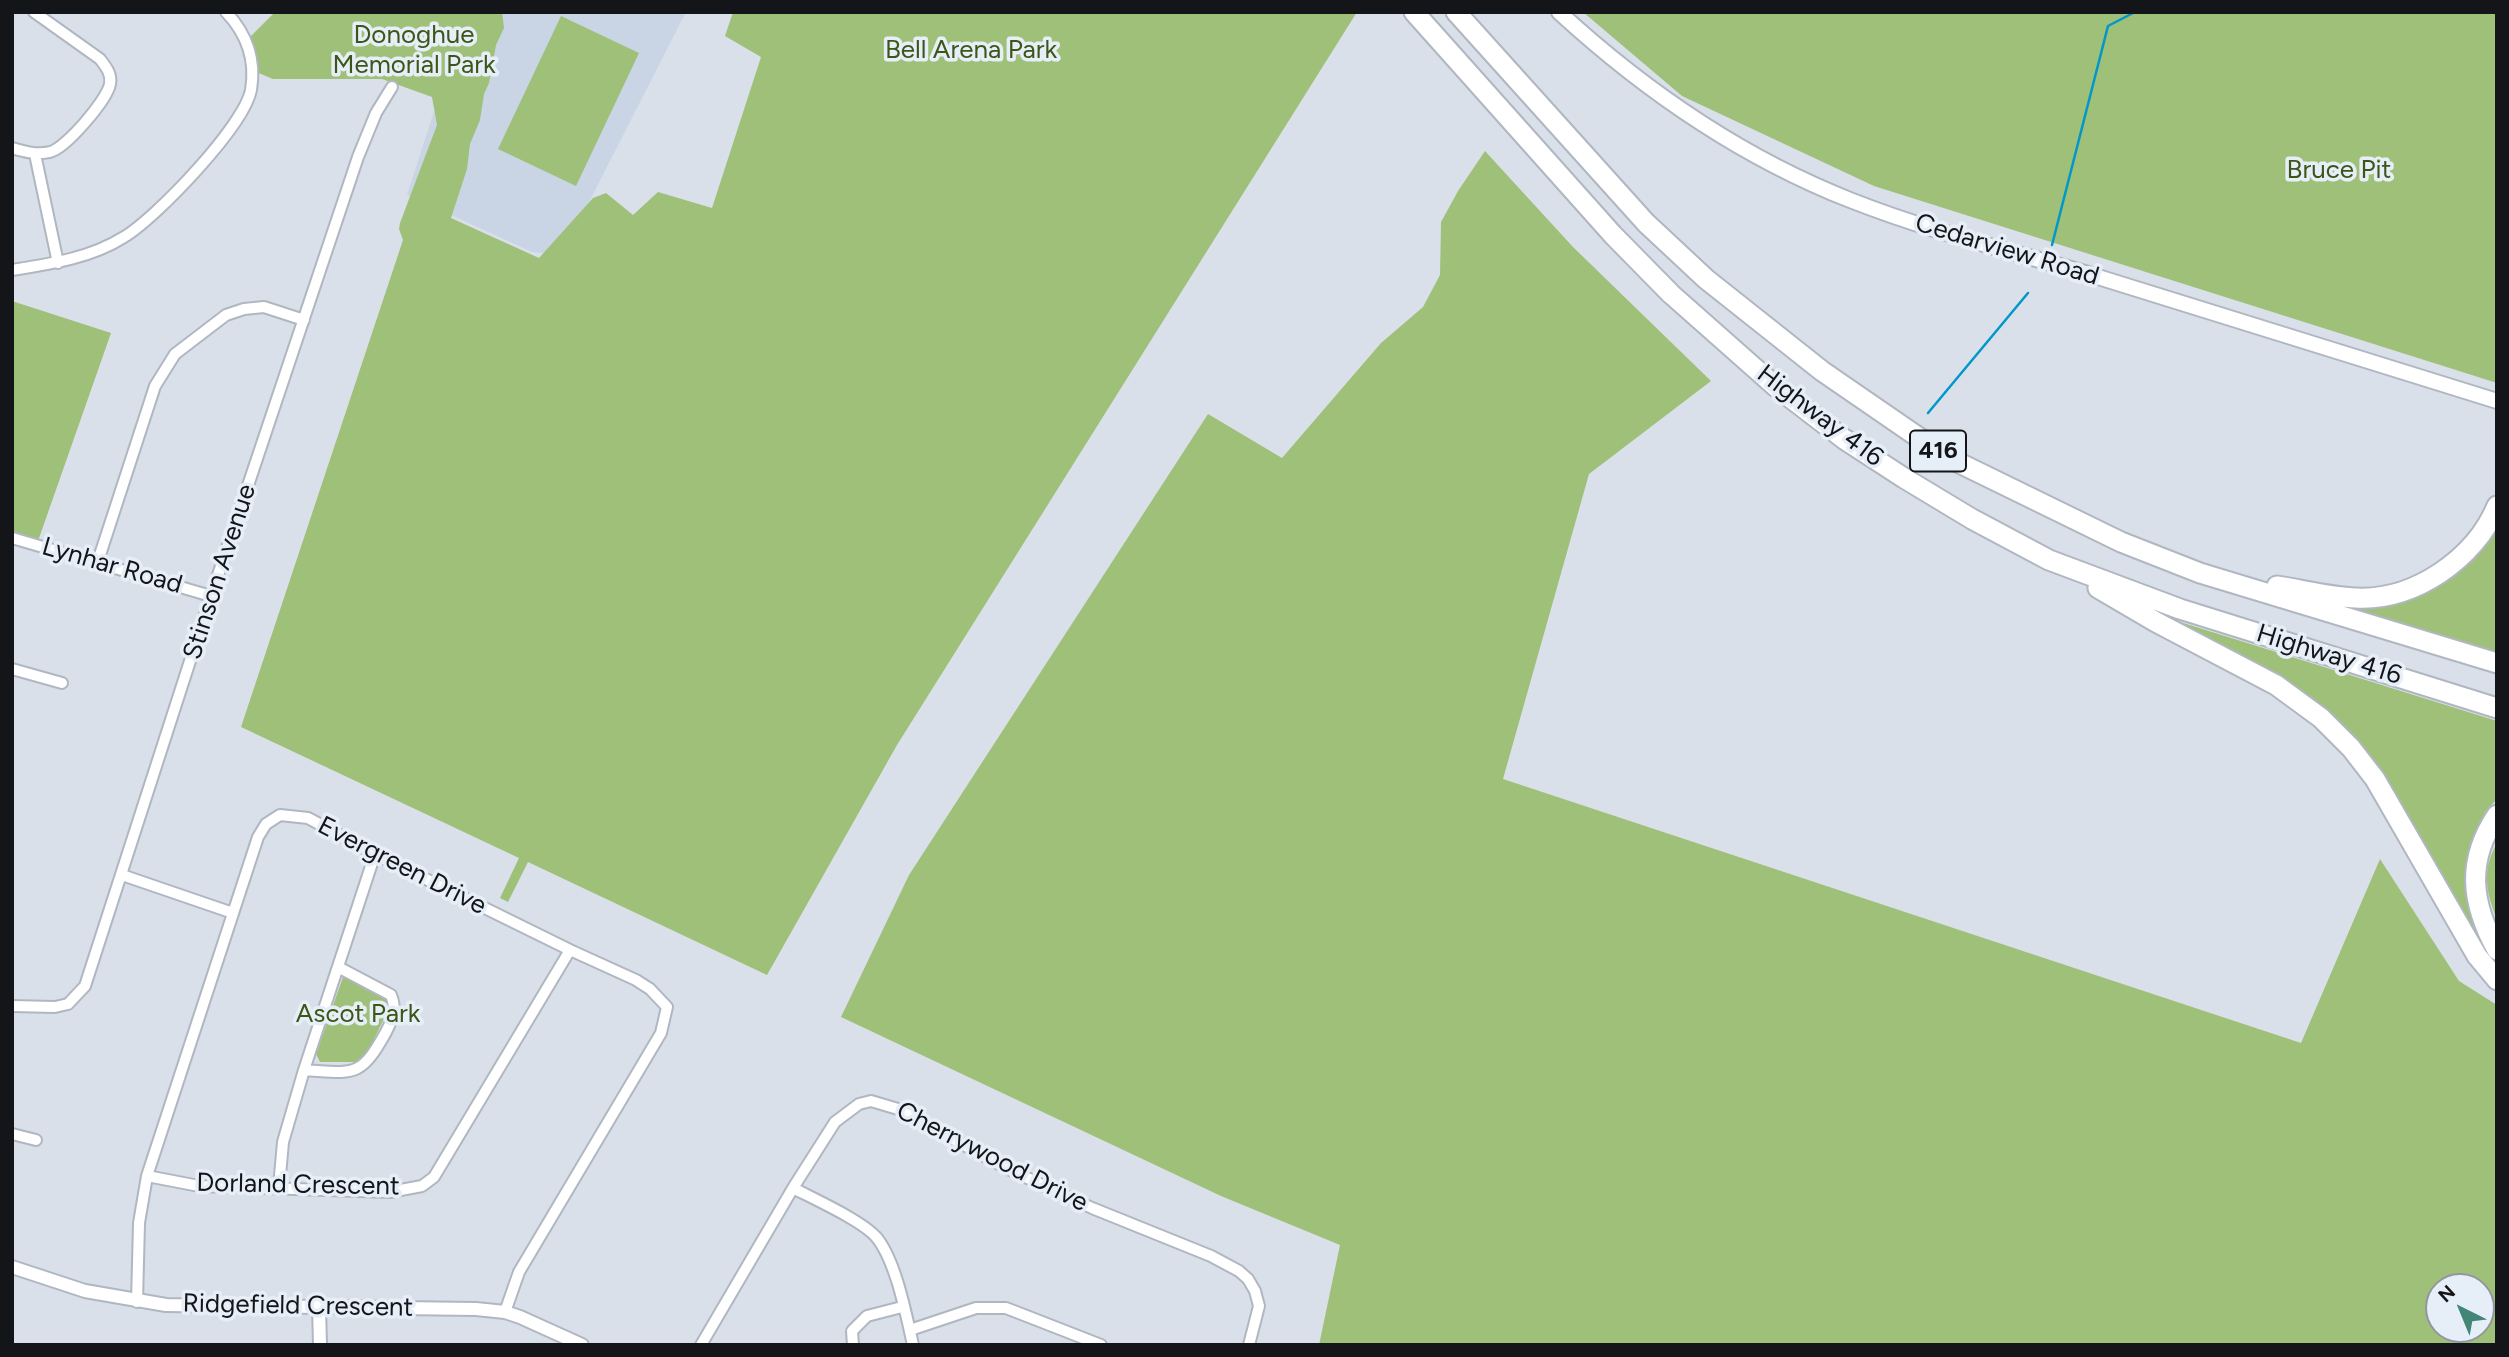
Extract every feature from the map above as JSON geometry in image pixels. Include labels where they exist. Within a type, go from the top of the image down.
[{"type":"highway","name":"Highway 416","points":[[1414,12],[1622,245],[1671,294],[1775,386],[1844,439],[1904,478],[1972,519],[2049,560],[2180,609],[2497,708]]},
{"type":"highway","name":"Highway 416","points":[[1456,12],[1646,223],[1706,279],[1822,371],[1947,457],[2121,542],[2200,573],[2497,663]]},
{"type":"highway","points":[[2200,573],[2357,598],[2382,596],[2410,589],[2446,568],[2476,541],[2497,506]]},
{"type":"highway","points":[[2049,560],[2156,622],[2276,685],[2321,719],[2351,748],[2375,779],[2477,956],[2497,980]]},
{"type":"highway","points":[[2497,815],[2487,829],[2478,852],[2474,880],[2481,917],[2497,950]]},
{"type":"main road","name":"Cedarview Road","points":[[1559,12],[1596,46],[1687,115],[1748,151],[1850,200],[1941,232],[2065,267],[2497,401]]},
{"type":"street","points":[[12,148],[35,154],[53,152],[79,128],[105,97],[111,82],[108,70],[100,60],[34,12]]},
{"type":"street","points":[[12,270],[58,263],[124,238],[165,206],[222,140],[250,92],[252,59],[244,35],[226,12]]},
{"type":"street","name":"Stinson Avenue","points":[[12,1006],[55,1007],[68,1004],[85,986],[211,596],[358,157],[376,113],[392,87]]},
{"type":"street","points":[[35,154],[58,263]]},
{"type":"street","points":[[98,561],[155,387],[175,354],[226,315],[244,309],[264,307],[303,320]]},
{"type":"street","name":"Lynhar Road","points":[[12,538],[211,596]]},
{"type":"street","points":[[12,669],[62,683]]},
{"type":"street","name":"Evergreen Drive","points":[[137,1301],[138,1223],[147,1176],[258,837],[266,824],[280,815],[308,817],[375,854],[636,980],[650,989],[667,1007],[661,1033],[519,1272],[505,1312]]},
{"type":"street","points":[[279,1187],[283,1142],[375,854]]},
{"type":"street","points":[[122,875],[233,913]]},
{"type":"street","name":"Dorland Crescent","points":[[147,1176],[199,1186],[390,1192],[422,1186],[434,1177],[570,950]]},
{"type":"street","points":[[304,1070],[340,1072],[352,1071],[365,1065],[394,1017],[395,1006],[391,995],[338,967]]},
{"type":"street","name":"Cherrywood Drive","points":[[701,1345],[835,1122],[859,1104],[871,1101],[885,1103],[1010,1170],[1092,1208],[1212,1256],[1239,1271],[1255,1291],[1259,1306],[1249,1345]]},
{"type":"street","points":[[12,1134],[36,1139]]},
{"type":"street","points":[[793,1188],[866,1228],[877,1238],[895,1274],[913,1345]]},
{"type":"street","name":"Ridgefield Crescent","points":[[12,1267],[85,1291],[166,1305],[476,1309],[505,1312],[582,1345]]},
{"type":"street","points":[[319,1306],[320,1345]]},
{"type":"street","points":[[853,1345],[852,1331],[867,1316],[902,1307]]},
{"type":"street","points":[[909,1330],[976,1308],[1006,1308],[1101,1345]]},
{"type":"shaded area","points":[[466,12],[686,12],[562,255],[532,252],[407,195]]},
{"type":"green space","points":[[275,12],[502,12],[504,28],[496,45],[480,120],[470,144],[467,169],[451,218],[539,258],[593,198],[606,193],[633,215],[658,192],[712,208],[761,57],[725,36],[733,12],[1357,12],[897,745],[767,975],[528,862],[508,902],[500,898],[519,858],[241,727],[403,240],[400,223],[437,125],[432,97],[382,79],[273,79],[256,72],[251,36]]},
{"type":"green space","name":"Bruce Pit","points":[[1583,12],[2497,12],[2497,383],[1874,186],[1682,96]]},
{"type":"green space","points":[[561,16],[639,53],[576,186],[498,149]]},
{"type":"green space","points":[[1485,151],[1573,247],[1711,381],[1589,474],[1503,779],[2301,1043],[2380,859],[2459,981],[2497,1005],[2497,1345],[1319,1345],[1340,1245],[1221,1196],[841,1017],[909,875],[1208,414],[1282,458],[1381,343],[1423,307],[1440,275],[1441,222]]},
{"type":"green space","points":[[12,301],[111,333],[38,541],[12,533]]},
{"type":"green space","points":[[2497,516],[2497,654],[2324,602],[2368,604],[2411,599],[2435,585],[2447,574]]},
{"type":"green space","points":[[2164,617],[2497,721],[2497,799],[2485,812],[2471,855],[2497,956],[2497,970],[2364,754]]},
{"type":"green space","points":[[2497,843],[2497,920],[2490,899],[2487,872]]},
{"type":"green space","name":"Ascot Park","points":[[343,977],[385,997],[389,1008],[366,1056],[358,1062],[320,1062],[316,1054]]},
{"type":"waterway","points":[[2052,245],[2108,26],[2135,12]]},
{"type":"waterway","points":[[1928,413],[2028,293]]},
{"type":"park label","name":"Donoghue Memorial Park","points":[[414,50]]},
{"type":"park label","name":"Bell Arena Park","points":[[971,50]]}]
